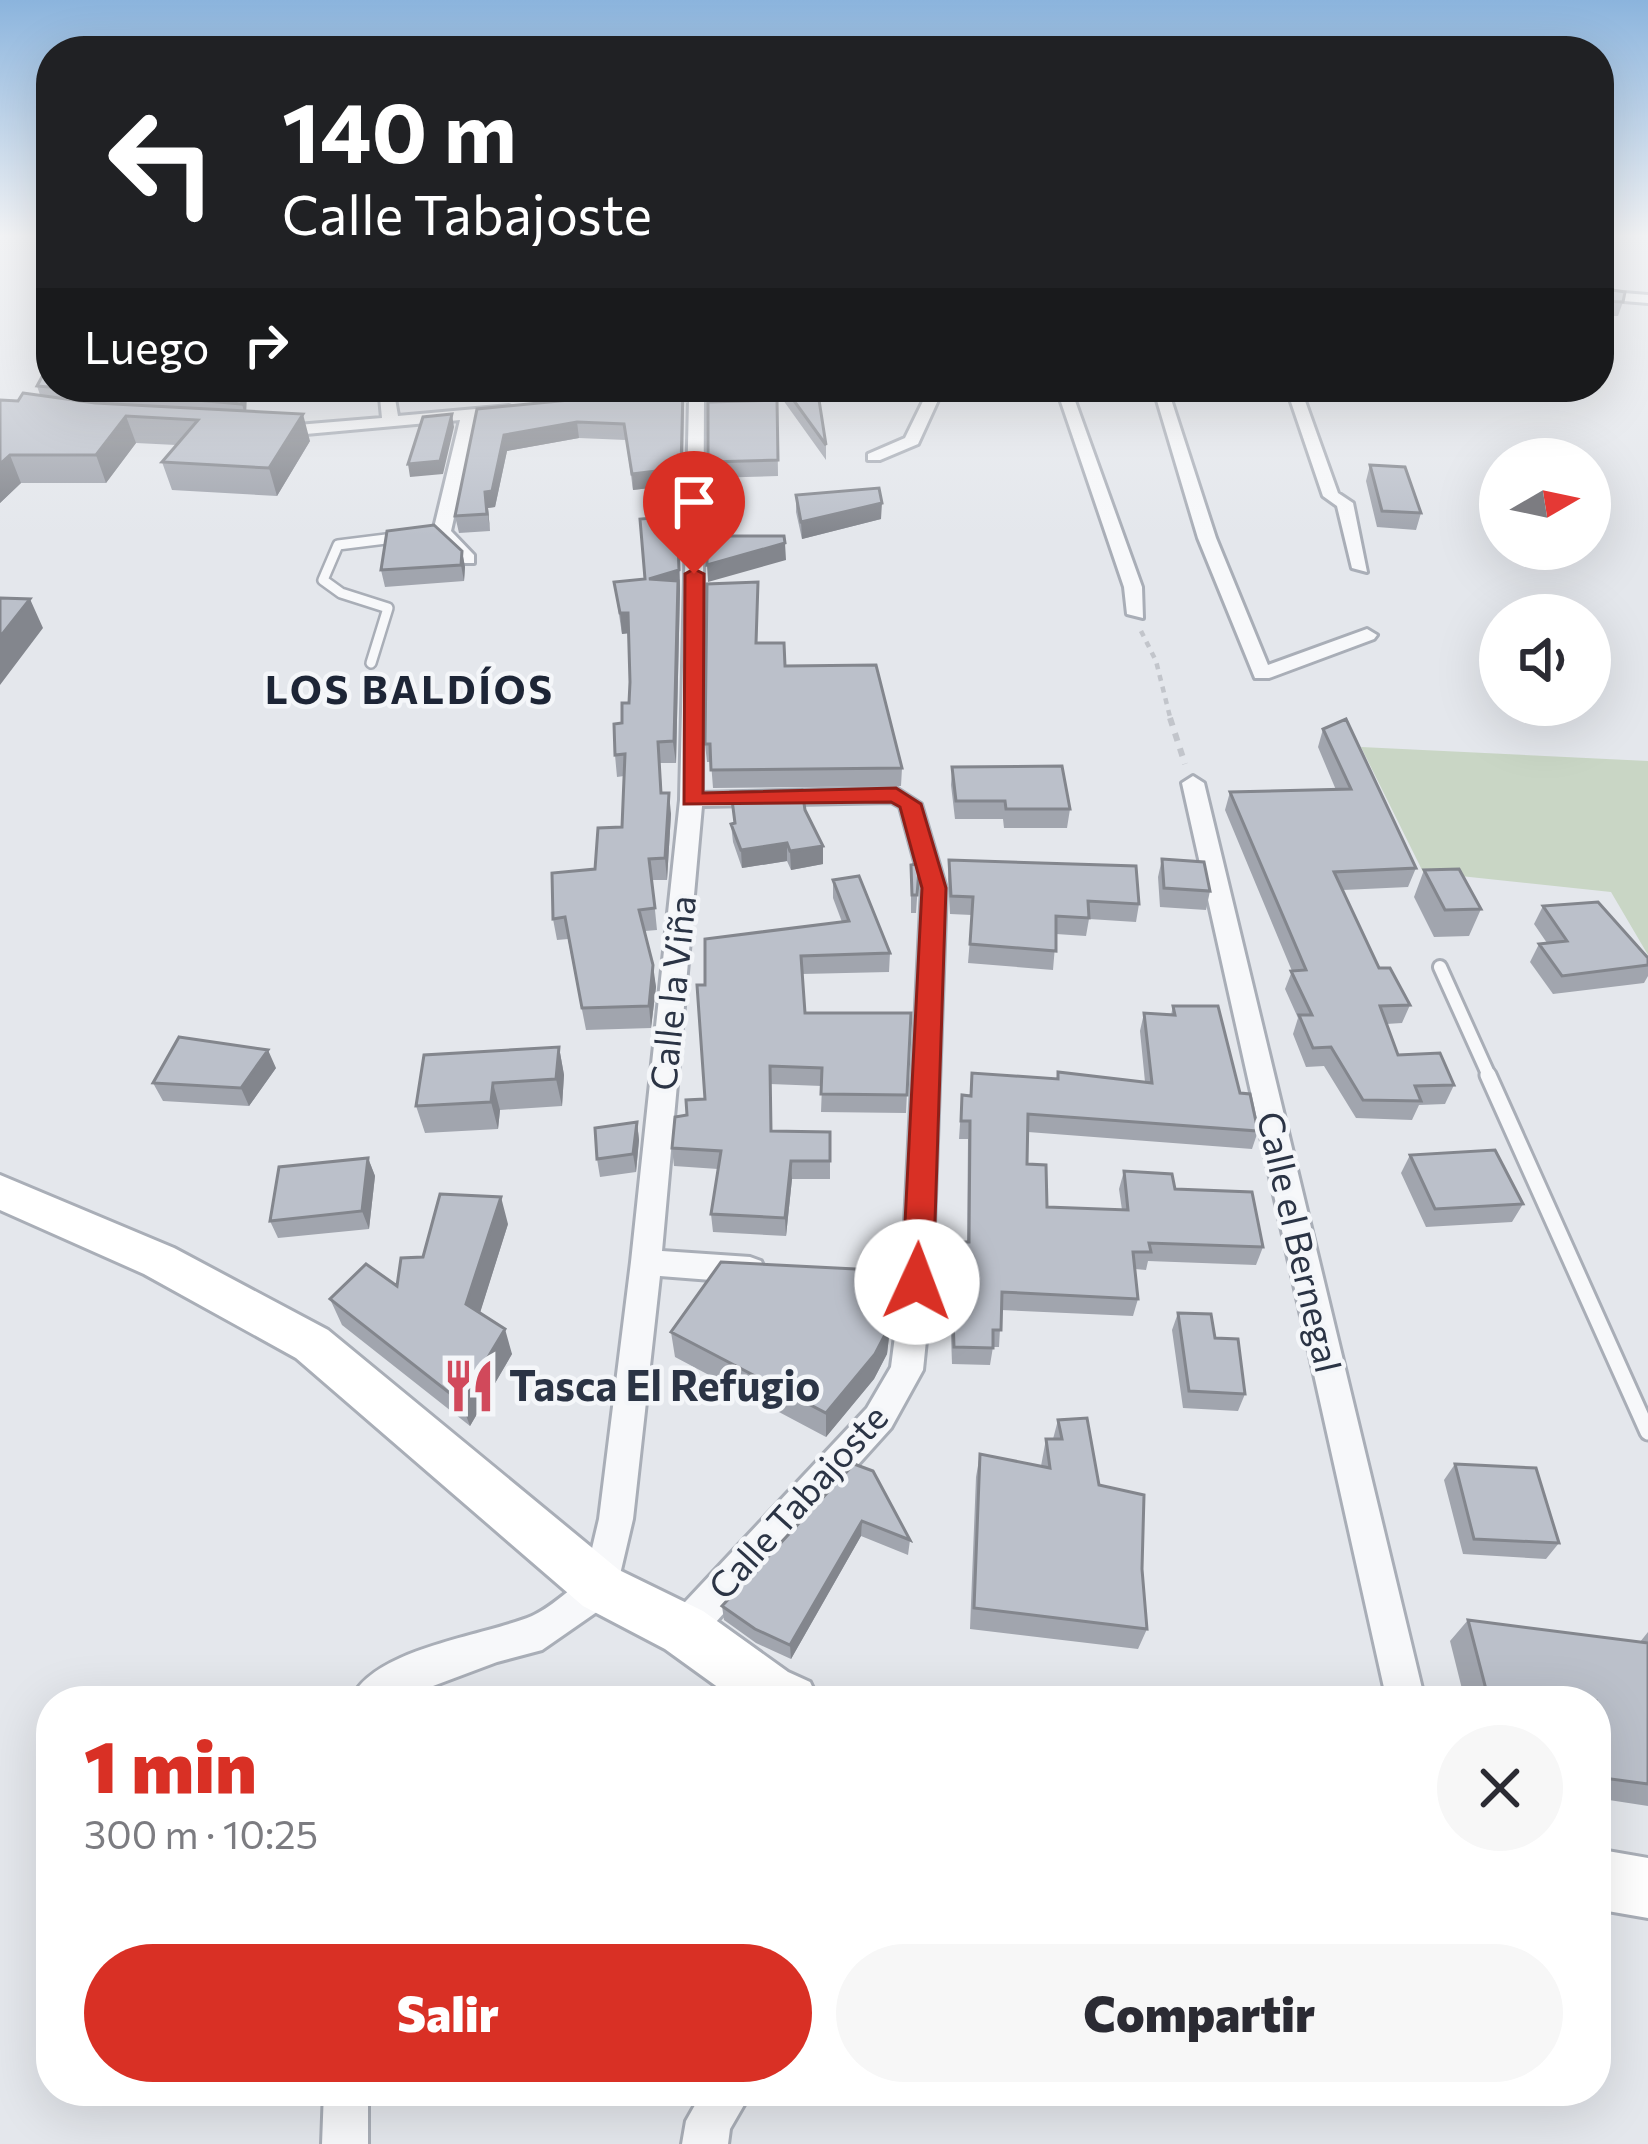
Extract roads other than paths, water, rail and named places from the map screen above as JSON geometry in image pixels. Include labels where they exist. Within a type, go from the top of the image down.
[{"type":"main road","points":[[0,1192],[159,1261],[312,1344],[601,1588],[684,1630],[762,1686]]},
{"type":"main road","points":[[1611,1882],[1648,1888]]},
{"type":"street","points":[[388,402],[392,424]]},
{"type":"street","name":"Calle la Viña","points":[[601,1588],[616,1519],[646,1262],[692,800],[697,402]]},
{"type":"street","points":[[874,457],[912,441],[928,402]]},
{"type":"street","points":[[1068,402],[1133,587],[1136,614]]},
{"type":"street","points":[[1165,402],[1207,538],[1262,674],[1367,635]]},
{"type":"street","points":[[1298,402],[1331,496],[1345,503],[1361,568]]},
{"type":"street","points":[[261,432],[533,409]]},
{"type":"street","points":[[468,559],[442,532],[469,416]]},
{"type":"street","name":"Calle el Bernegal","points":[[1193,782],[1403,1686]]},
{"type":"street","name":"Calle Tabajoste","points":[[684,1630],[879,1418],[907,1370],[906,1281],[934,888],[910,804],[896,795],[692,800]]},
{"type":"street","points":[[646,1262],[782,1272]]},
{"type":"street","points":[[383,1686],[497,1643],[542,1632],[601,1588]]},
{"type":"street","points":[[345,2144],[346,2106]]},
{"type":"street","points":[[705,2144],[709,2121],[720,2106]]},
{"type":"lane","points":[[371,663],[388,608],[378,601],[343,598],[323,580],[338,545],[442,532]]},
{"type":"lane","points":[[1440,967],[1648,1432]]},
{"type":"place","name":"Tasca El Refugio","points":[[469,1386]]},
{"type":"district","name":"LOS BALDÍOS","points":[[410,690]]}]
